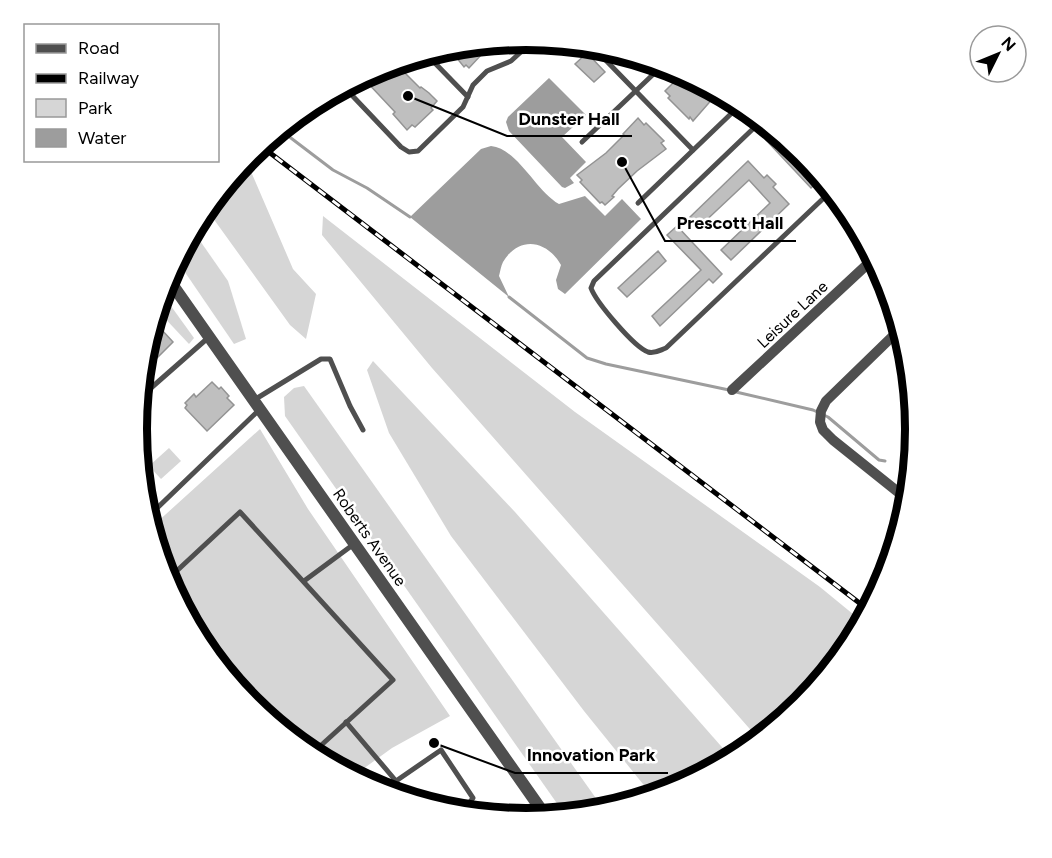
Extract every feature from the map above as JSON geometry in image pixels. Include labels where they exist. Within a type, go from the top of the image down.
[{"type":"street","name":"Leisure Lane","points":[[732,390],[867,264]]},
{"type":"street","name":"Roberts Avenue","points":[[174,287],[540,808]]},
{"type":"street","points":[[894,335],[831,395],[820,417],[823,430],[833,440],[900,493]]},
{"type":"lane","points":[[350,93],[401,147],[409,152],[418,151],[463,107],[473,85],[488,70],[511,61],[523,50]]},
{"type":"lane","points":[[603,58],[693,150]]},
{"type":"lane","points":[[433,61],[468,97]]},
{"type":"lane","points":[[582,142],[655,72]]},
{"type":"lane","points":[[638,203],[733,111]]},
{"type":"lane","points":[[755,127],[594,281],[591,288],[595,298],[634,342],[648,352],[666,348],[826,196]]},
{"type":"lane","points":[[149,390],[210,336]]},
{"type":"lane","points":[[155,510],[257,405],[321,359],[330,358],[350,406],[363,430]]},
{"type":"lane","points":[[175,573],[240,512],[393,680],[319,747]]},
{"type":"lane","points":[[304,581],[354,544]]},
{"type":"lane","points":[[346,722],[399,786]]},
{"type":"lane","points":[[396,781],[441,750],[473,798],[469,804]]},
{"type":"green space","points":[[250,169],[293,269],[316,294],[306,339],[290,325],[211,216]]},
{"type":"green space","points":[[323,216],[575,412],[820,587],[856,617],[842,640],[811,679],[753,733],[432,368],[322,235]]},
{"type":"green space","points":[[198,238],[228,281],[246,339],[234,344],[182,268]]},
{"type":"green space","points":[[169,303],[194,338],[189,344],[164,317]]},
{"type":"green space","points":[[373,361],[515,512],[726,752],[671,780],[647,788],[584,711],[451,536],[389,433],[367,370]]},
{"type":"green space","points":[[304,386],[598,801],[559,807],[285,416],[284,397],[294,388]]},
{"type":"green space","points":[[260,429],[308,509],[450,716],[392,748],[363,769],[365,772],[315,745],[258,697],[210,640],[175,574],[158,521]]},
{"type":"green space","points":[[169,448],[181,461],[161,479],[149,466]]},
{"type":"water","points":[[549,78],[586,115],[562,137],[586,162],[570,178],[574,183],[565,188],[509,131],[506,122],[508,117]]},
{"type":"water","points":[[491,146],[510,154],[550,198],[559,204],[585,196],[605,216],[622,199],[641,219],[565,294],[558,289],[556,280],[561,265],[548,250],[533,244],[525,244],[517,248],[503,262],[499,276],[509,297],[410,217],[481,149]]},
{"type":"building","points":[[483,53],[469,68],[466,65],[464,67],[456,57]]},
{"type":"building","points":[[585,55],[589,55],[605,72],[594,82],[575,64]]},
{"type":"building","points":[[403,71],[437,101],[431,108],[433,110],[415,127],[412,125],[407,130],[393,114],[395,112],[369,84]]},
{"type":"building","points":[[677,81],[713,98],[693,121],[668,98],[670,96],[665,91]]},
{"type":"building","points":[[638,118],[664,141],[661,143],[666,149],[637,171],[605,205],[600,203],[580,182],[582,180],[577,175],[606,153]]},
{"type":"building","points":[[768,138],[776,144],[815,184],[811,188],[766,140]]},
{"type":"building","points":[[748,161],[764,178],[767,175],[776,184],[773,187],[789,204],[731,260],[721,250],[770,203],[749,180],[699,227],[690,217]]},
{"type":"building","points":[[677,226],[722,274],[713,283],[709,279],[660,326],[652,316],[701,270],[667,235]]},
{"type":"building","points":[[658,251],[666,261],[627,297],[618,288]]},
{"type":"building","points":[[161,329],[173,342],[153,362],[154,355]]},
{"type":"building","points":[[212,382],[219,389],[221,387],[234,405],[207,431],[185,408],[187,405],[185,403],[194,394],[196,397]]},
{"type":"waterway","points":[[287,135],[333,170],[367,188],[410,217]]},
{"type":"waterway","points":[[509,297],[587,358],[729,390]]},
{"type":"waterway","points":[[736,392],[813,410],[828,417],[879,460],[885,461]]},
{"type":"railway","points":[[268,151],[862,605]]},
{"type":"place","name":"Dunster Hall","points":[[408,96]]},
{"type":"place","name":"Prescott Hall","points":[[622,162]]},
{"type":"place","name":"Innovation Park","points":[[434,743]]}]
